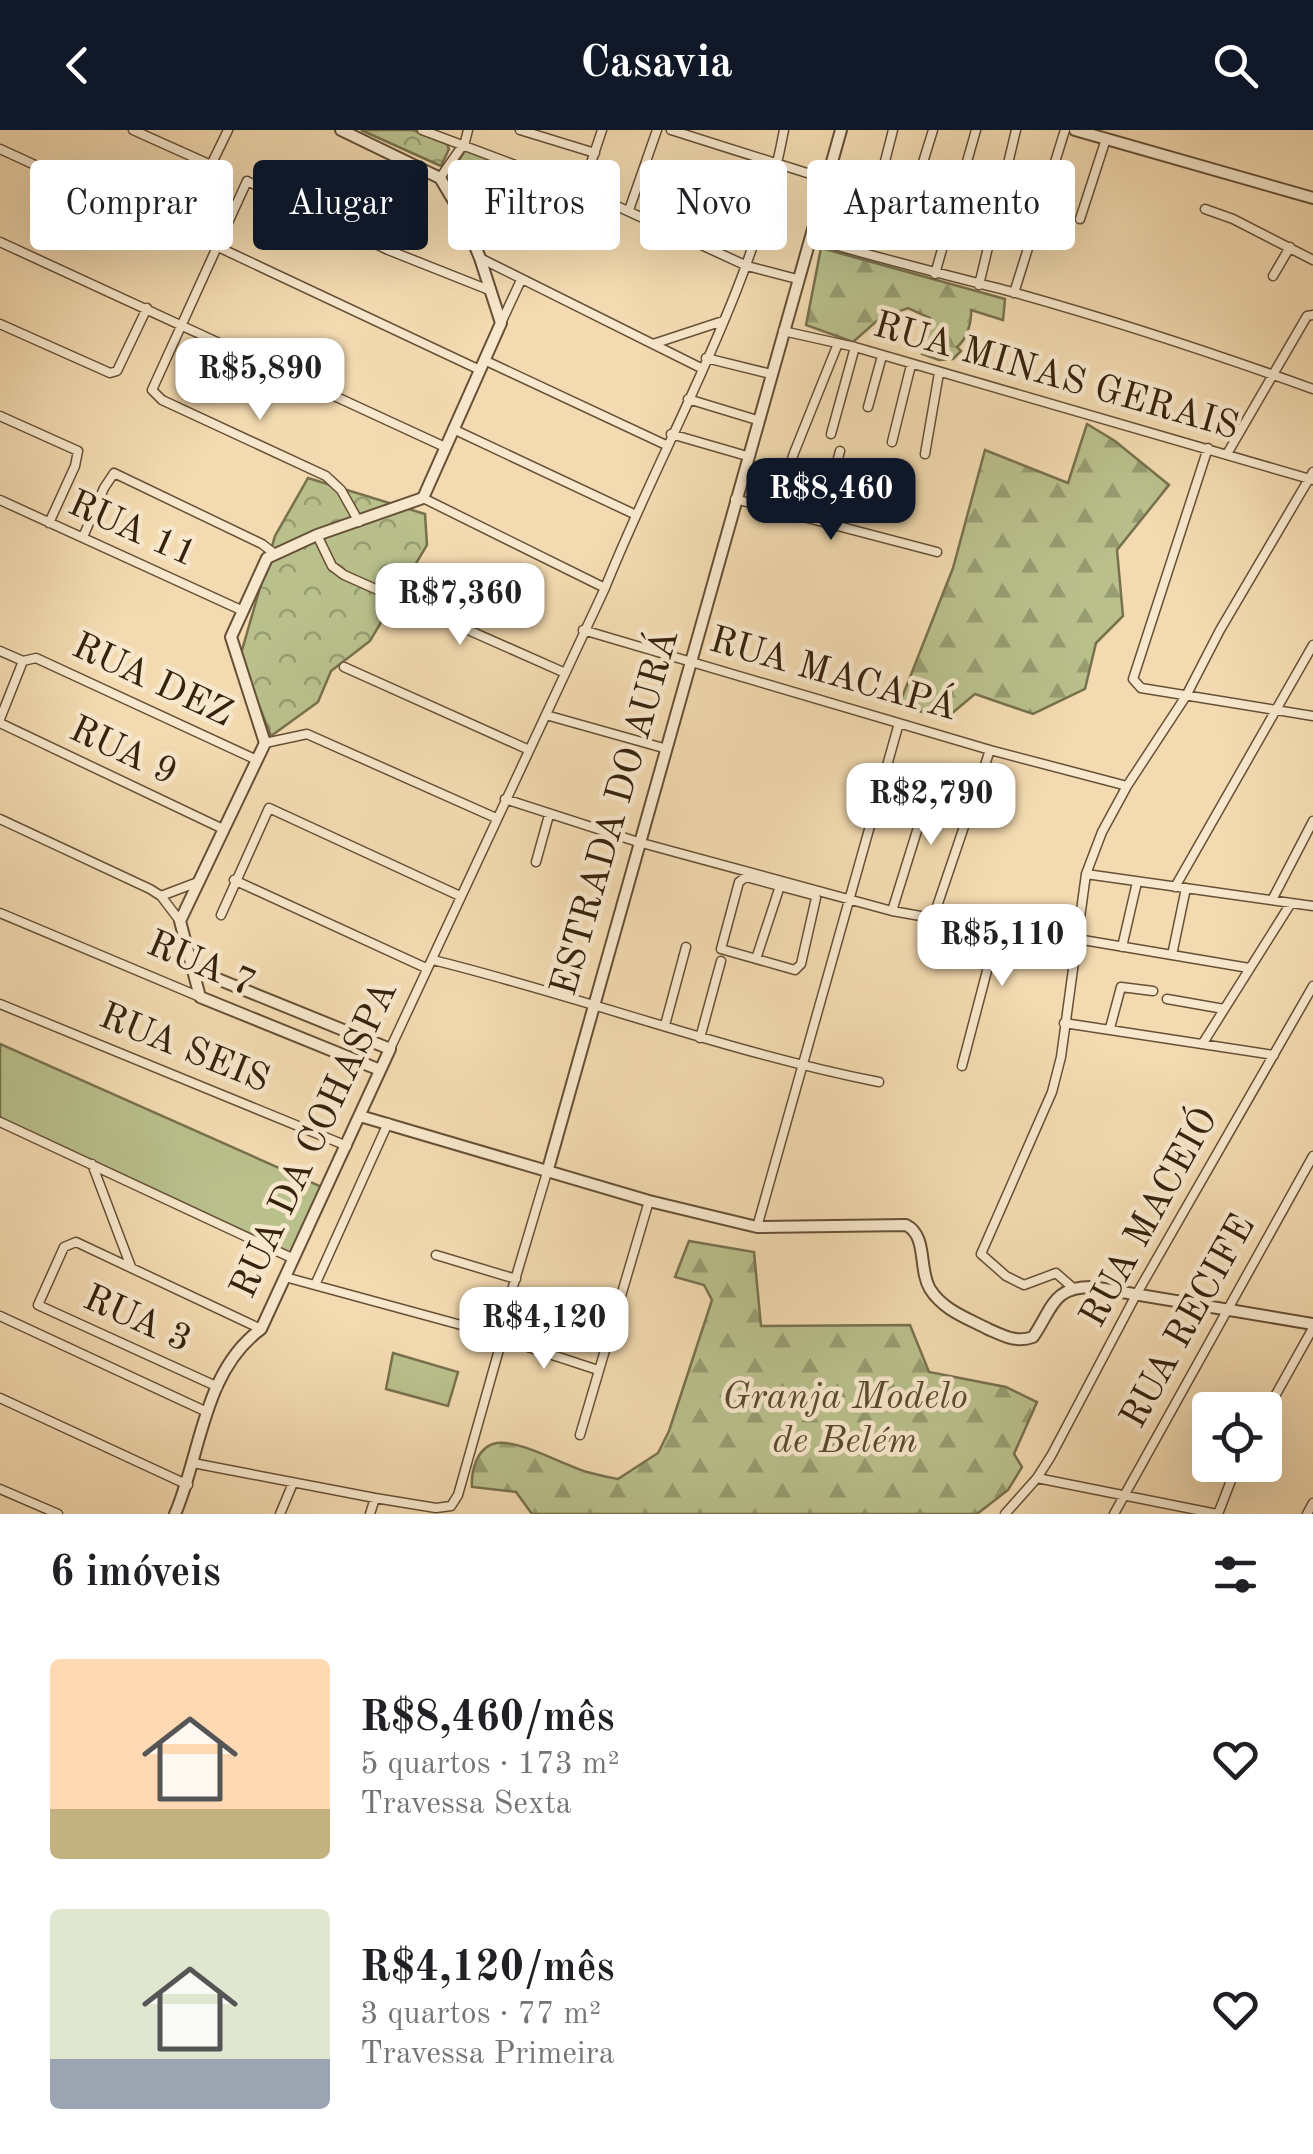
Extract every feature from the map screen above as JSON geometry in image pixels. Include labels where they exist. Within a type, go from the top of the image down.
[{"type":"street","points":[[133,130],[197,160]]},
{"type":"street","points":[[213,160],[228,130]]},
{"type":"street","points":[[422,130],[499,160]]},
{"type":"street","points":[[440,178],[468,130]]},
{"type":"street","points":[[520,130],[595,153]]},
{"type":"street","points":[[593,160],[602,130]]},
{"type":"street","points":[[647,160],[657,130]]},
{"type":"street","points":[[671,130],[759,160]]},
{"type":"street","name":"RUA DA COHASPA","points":[[778,160],[784,130]]},
{"type":"street","name":"ESTRADA DO AURÁ","points":[[832,160],[841,130]]},
{"type":"street","points":[[885,160],[893,130]]},
{"type":"street","points":[[923,160],[932,130]]},
{"type":"street","points":[[935,274],[976,130]]},
{"type":"street","points":[[979,285],[1016,130]]},
{"type":"street","points":[[1014,293],[1064,130]]},
{"type":"street","points":[[1076,130],[1313,198]]},
{"type":"street","points":[[349,131],[440,178],[462,215],[501,322]]},
{"type":"street","points":[[1080,219],[1106,139]]},
{"type":"street","points":[[0,148],[30,162]]},
{"type":"street","points":[[628,210],[640,180]]},
{"type":"street","points":[[233,210],[247,181],[412,261],[490,290]]},
{"type":"street","points":[[620,207],[747,266],[797,279]]},
{"type":"street","points":[[1206,208],[1313,260]]},
{"type":"street","points":[[0,242],[445,447]]},
{"type":"street","name":"ESTRADA DO AURÁ","points":[[375,1498],[445,1508],[453,1505],[458,1495],[502,1339],[501,1327],[807,247]]},
{"type":"street","points":[[1273,276],[1290,247]]},
{"type":"street","points":[[214,250],[153,394],[326,476],[341,490],[358,522]]},
{"type":"street","points":[[225,250],[666,445]]},
{"type":"street","name":"RUA DA COHASPA","points":[[175,1514],[188,1485],[207,1412],[218,1387],[243,1346],[261,1330],[527,748],[605,588],[752,250]]},
{"type":"street","points":[[852,250],[1014,293],[1313,389]]},
{"type":"street","points":[[480,258],[702,368]]},
{"type":"street","points":[[180,921],[265,743],[232,646],[233,627],[260,568],[275,554],[423,498],[522,280]]},
{"type":"street","points":[[0,324],[110,374],[117,372],[148,308]]},
{"type":"street","points":[[1227,454],[1271,374],[1307,316],[1313,315]]},
{"type":"street","points":[[653,344],[723,321]]},
{"type":"street","name":"RUA MINAS GERAIS","points":[[783,331],[836,346],[855,347],[1312,476]]},
{"type":"street","points":[[775,510],[836,346]]},
{"type":"street","points":[[831,434],[855,347]]},
{"type":"street","points":[[868,407],[882,356]]},
{"type":"street","points":[[706,358],[770,374]]},
{"type":"street","points":[[892,442],[911,364]]},
{"type":"street","points":[[926,454],[940,373]]},
{"type":"street","points":[[688,398],[757,420]]},
{"type":"street","points":[[0,416],[78,451],[49,523]]},
{"type":"street","points":[[453,430],[634,514]]},
{"type":"street","points":[[671,434],[747,456]]},
{"type":"street","points":[[1208,448],[1133,680],[1141,688],[1313,716]]},
{"type":"street","points":[[821,521],[840,450]]},
{"type":"street","points":[[83,537],[114,473],[262,544],[275,554]]},
{"type":"street","points":[[1277,1392],[1313,1326],[1072,1287],[1056,1273],[1024,1285],[1006,1276],[981,1254],[1052,1092],[1086,874],[1102,832],[1186,696],[1220,630],[1312,476]]},
{"type":"street","points":[[423,498],[605,588]]},
{"type":"street","points":[[735,499],[937,552]]},
{"type":"street","name":"RUA 11","points":[[0,500],[241,610]]},
{"type":"street","points":[[317,536],[332,566],[372,590],[563,672]]},
{"type":"street","name":"RUA MACAPÁ","points":[[583,630],[899,724],[1127,786]]},
{"type":"street","points":[[1175,887],[1313,645]]},
{"type":"street","name":"RUA DEZ","points":[[0,651],[23,661],[36,658],[257,760]]},
{"type":"street","points":[[0,720],[23,661]]},
{"type":"street","points":[[344,667],[527,748]]},
{"type":"street","points":[[546,715],[667,749]]},
{"type":"street","name":"RUA 9","points":[[0,720],[223,829]]},
{"type":"street","points":[[756,1227],[899,724]]},
{"type":"street","name":"RUA DEZ","points":[[265,743],[307,734],[496,818]]},
{"type":"street","points":[[932,920],[990,750]]},
{"type":"street","points":[[892,912],[920,821],[942,773]]},
{"type":"street","points":[[505,799],[549,816],[747,874],[892,912],[984,927],[994,938],[994,944],[962,1066]]},
{"type":"street","points":[[930,802],[968,818]]},
{"type":"street","points":[[221,915],[268,808],[460,896]]},
{"type":"street","points":[[536,862],[549,816]]},
{"type":"street","points":[[0,819],[161,896],[180,921],[200,997]]},
{"type":"street","points":[[1272,900],[1313,821]]},
{"type":"street","points":[[747,874],[813,894],[817,902],[801,964],[796,970],[721,949],[738,882],[747,874]]},
{"type":"street","points":[[1086,874],[1313,906]]},
{"type":"street","points":[[234,880],[430,964],[592,1004],[801,1066],[879,1082]]},
{"type":"street","points":[[161,896],[198,882]]},
{"type":"street","points":[[1122,946],[1137,882]]},
{"type":"street","points":[[756,959],[780,886]]},
{"type":"street","points":[[1172,955],[1186,888]]},
{"type":"street","points":[[1203,1042],[1291,903]]},
{"type":"street","name":"RUA 7","points":[[0,913],[380,1070]]},
{"type":"street","points":[[1077,939],[1249,968]]},
{"type":"street","points":[[665,1025],[686,947]]},
{"type":"street","points":[[700,1038],[722,961]]},
{"type":"street","points":[[193,969],[390,1049]]},
{"type":"street","name":"RUA MACEIÓ","points":[[1009,1513],[1036,1478],[1313,986]]},
{"type":"street","points":[[1110,1028],[1121,987],[1153,992]]},
{"type":"street","points":[[1167,999],[1224,1009]]},
{"type":"street","name":"RUA SEIS","points":[[0,1004],[347,1146]]},
{"type":"street","points":[[1064,1023],[1274,1055]]},
{"type":"street","points":[[360,1116],[648,1201],[756,1227],[906,1225],[920,1239],[922,1268],[938,1299],[1006,1338],[1033,1337],[1059,1294],[1072,1287]]},
{"type":"street","points":[[0,1122],[294,1259]]},
{"type":"street","points":[[315,1285],[388,1123]]},
{"type":"street","points":[[0,1131],[10,1127]]},
{"type":"street","name":"RUA RECIFE","points":[[1114,1514],[1313,1156]]},
{"type":"street","points":[[92,1164],[131,1267],[261,1330]]},
{"type":"street","points":[[580,1435],[648,1201]]},
{"type":"street","name":"RUA 3","points":[[131,1267],[76,1242],[64,1247],[38,1305],[218,1387]]},
{"type":"street","points":[[436,1255],[516,1279]]},
{"type":"street","points":[[285,1277],[598,1370]]},
{"type":"street","points":[[0,1316],[207,1412]]},
{"type":"street","points":[[0,1398],[188,1485]]},
{"type":"street","points":[[194,1463],[375,1498],[370,1514]]},
{"type":"street","points":[[1036,1478],[1218,1514],[1229,1482]]},
{"type":"street","points":[[280,1514],[293,1483]]},
{"type":"street","points":[[0,1489],[58,1514]]},
{"type":"street","points":[[1307,1514],[1313,1503]]},
{"type":"green space","points":[[361,130],[413,130],[447,144],[449,149],[441,166]]},
{"type":"green space","points":[[466,149],[492,160],[459,160]]},
{"type":"green space","points":[[821,250],[1005,299],[1003,320],[971,310],[968,330],[957,347],[961,351],[953,359],[939,360],[922,354],[930,318],[908,308],[880,318],[853,342],[806,325]]},
{"type":"green space","points":[[1087,424],[1115,441],[1169,485],[1117,550],[1123,616],[1096,643],[1085,689],[1033,714],[975,694],[945,719],[899,705],[953,568],[985,450],[1068,483]]},
{"type":"green space","points":[[308,478],[425,514],[427,545],[370,641],[331,671],[318,702],[271,736],[240,657],[275,536]]},
{"type":"green space","points":[[0,1044],[322,1187],[288,1258],[0,1122]]},
{"type":"green space","name":"Granja Modelo de Belém","points":[[689,1241],[754,1252],[761,1326],[910,1325],[929,1372],[1006,1387],[1037,1402],[1014,1454],[1022,1467],[1008,1490],[977,1514],[532,1514],[516,1492],[472,1487],[480,1454],[497,1443],[518,1445],[587,1472],[618,1479],[658,1453],[669,1431],[712,1300],[704,1285],[675,1277]]},
{"type":"green space","points":[[393,1353],[458,1372],[448,1406],[386,1389]]}]
